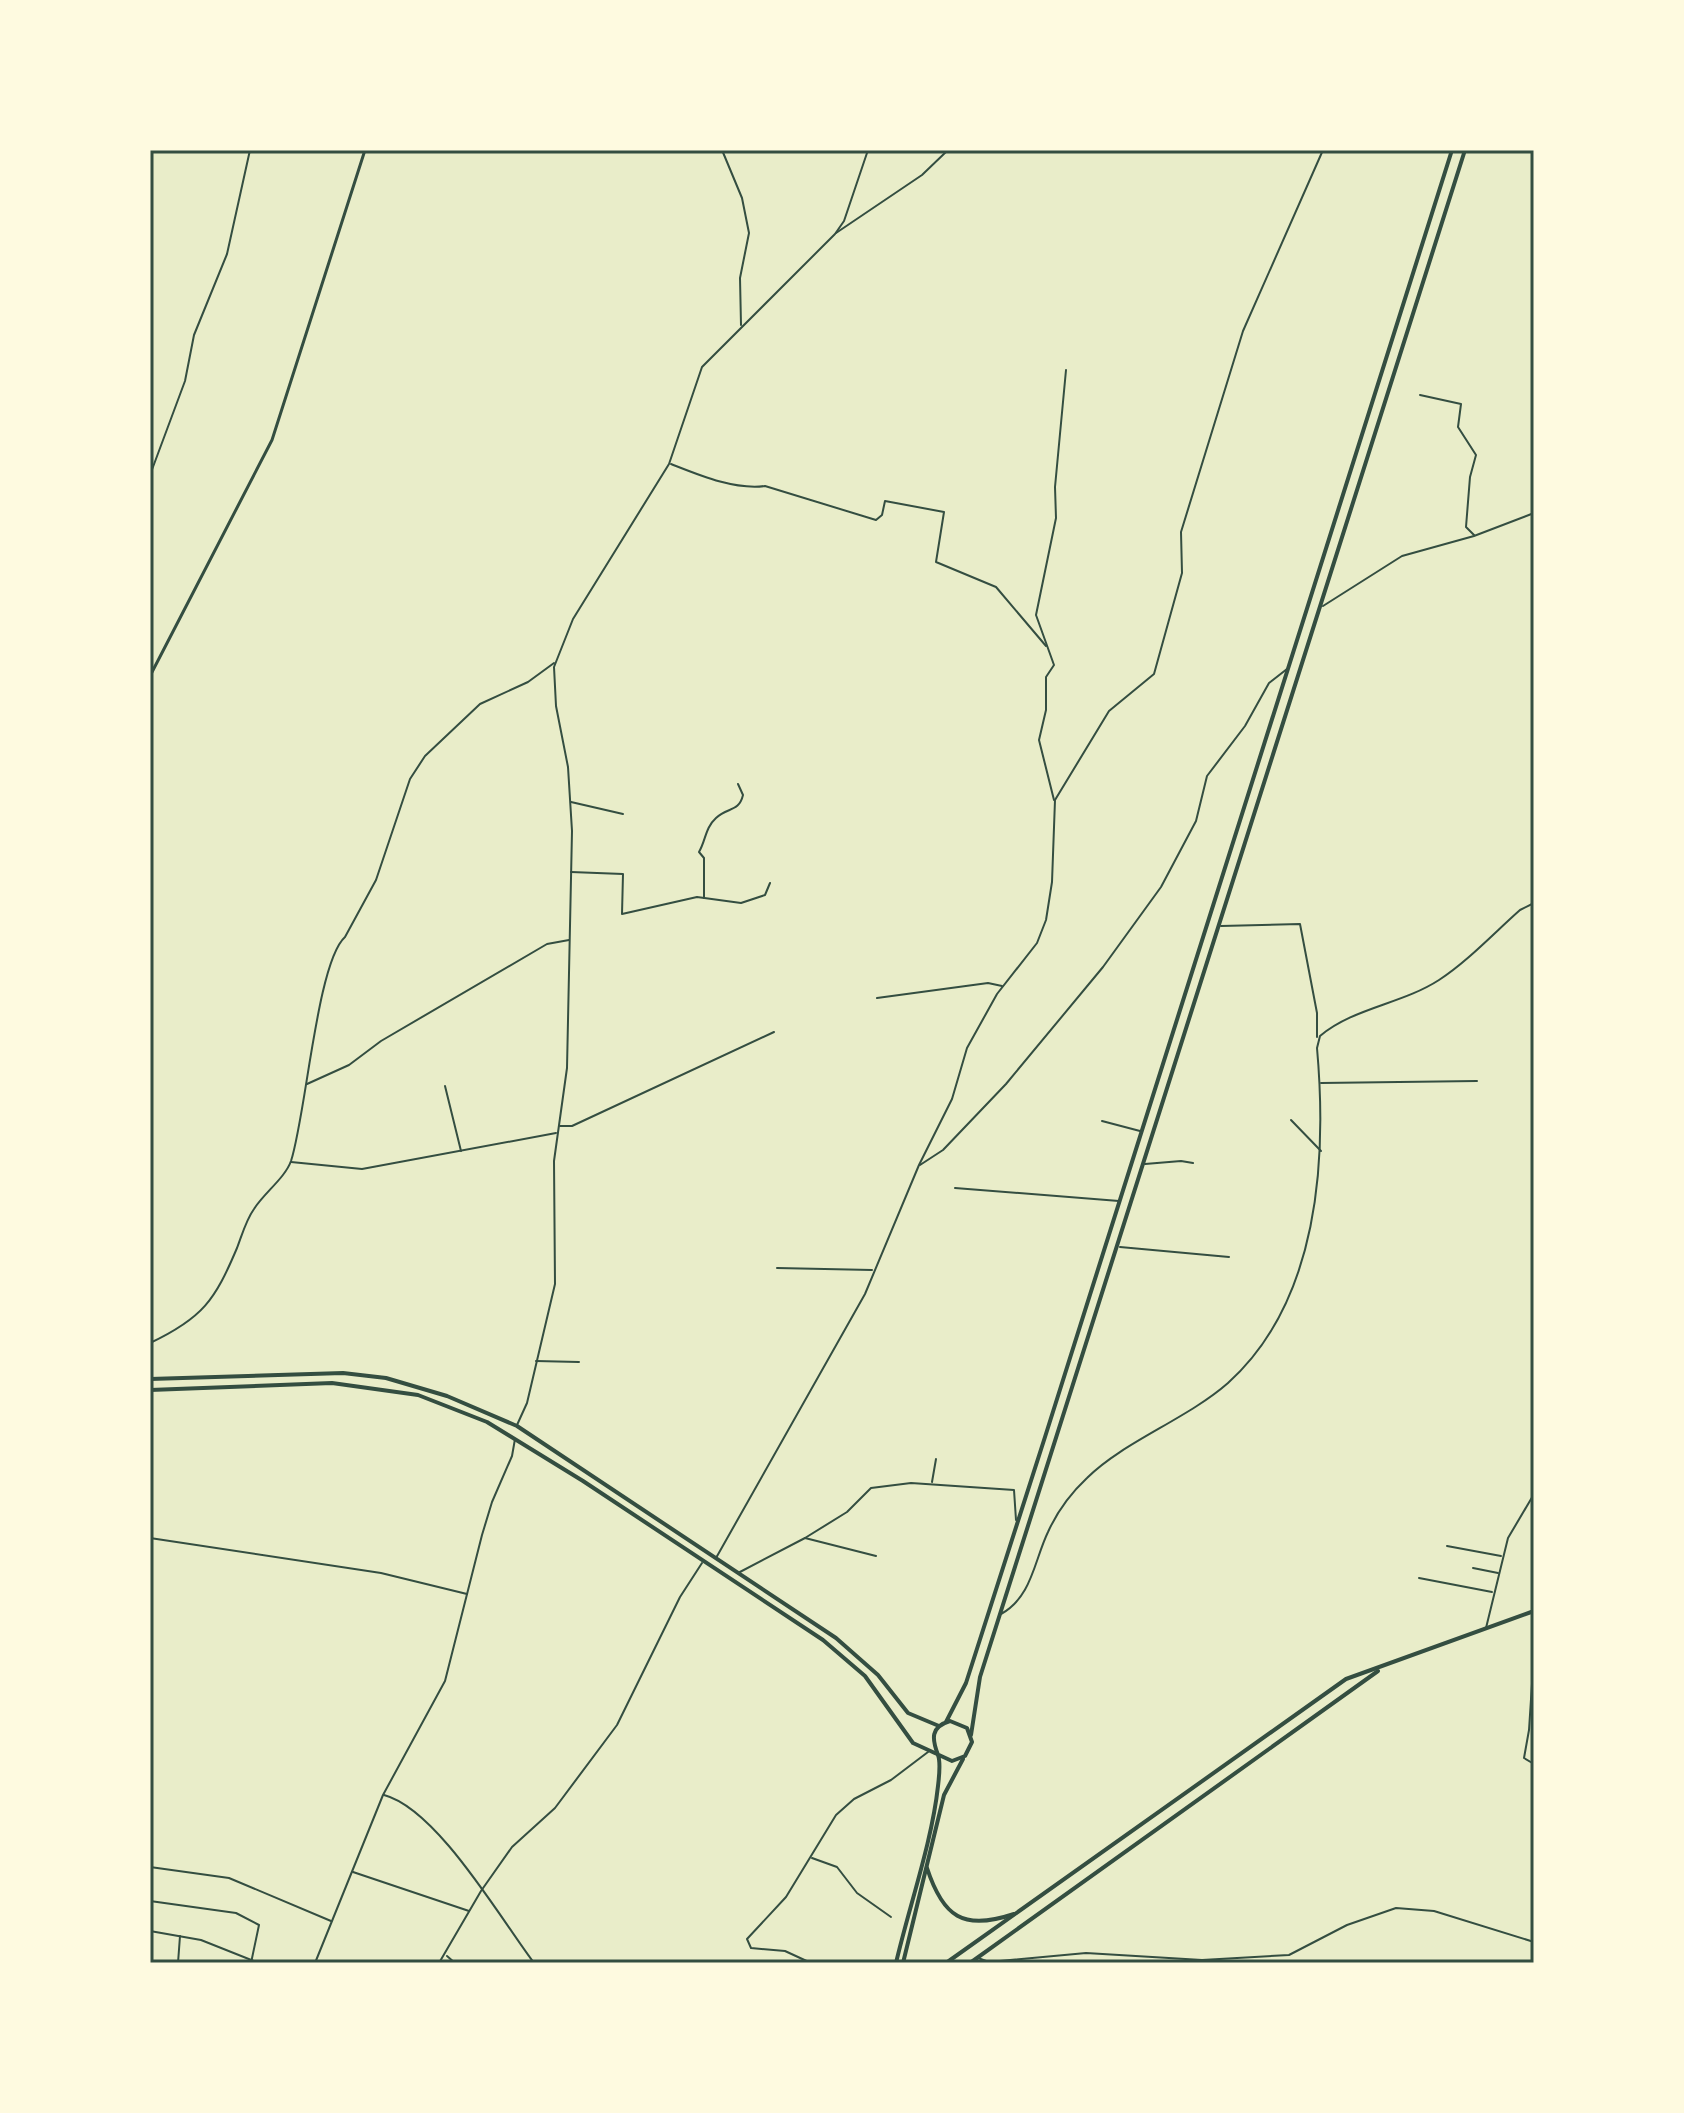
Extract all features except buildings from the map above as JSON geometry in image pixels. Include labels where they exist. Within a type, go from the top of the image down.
[{"type":"main road","points":[[150,676],[272,440],[365,150]]},
{"type":"main road","points":[[896,1963],[937,1792],[938,1754],[932,1739],[939,1726],[946,1722],[966,1683],[1452,150]]},
{"type":"main road","points":[[903,1963],[946,1789],[971,1746],[976,1691],[1465,150]]},
{"type":"main road","points":[[1329,540],[1339,543]]},
{"type":"main road","points":[[1244,803],[1255,806]]},
{"type":"main road","points":[[150,1379],[272,1373],[343,1373],[386,1378],[447,1396],[517,1426],[853,1652],[908,1713],[939,1726]]},
{"type":"main road","points":[[150,1390],[332,1383],[382,1389],[446,1404],[515,1438],[823,1640],[859,1670],[913,1743],[952,1761],[965,1756]]},
{"type":"main road","points":[[766,1603],[770,1595]]},
{"type":"main road","points":[[946,1963],[1317,1697],[1356,1674],[1380,1669],[1534,1611]]},
{"type":"main road","points":[[970,1963],[1380,1669]]},
{"type":"main road","points":[[946,1722],[961,1723],[971,1735]]},
{"type":"main road","points":[[926,1865],[941,1902],[956,1916],[982,1922],[1014,1914]]},
{"type":"main road","points":[[1014,1914],[1022,1924]]},
{"type":"street","points":[[150,475],[185,381],[194,335],[227,254],[250,150]]},
{"type":"street","points":[[722,150],[742,198],[749,233],[740,278],[743,300],[741,326]]},
{"type":"street","points":[[517,1426],[527,1403],[555,1284],[557,1133],[567,1068],[570,801],[568,767],[556,706],[555,662],[573,619],[669,464],[702,367],[835,234],[844,221],[868,150]]},
{"type":"street","points":[[835,234],[922,175],[948,150]]},
{"type":"street","points":[[1055,800],[1109,711],[1154,674],[1182,573],[1181,532],[1243,331],[1323,150]]},
{"type":"street","points":[[715,1559],[844,1334],[919,1165],[952,1099],[967,1048],[1003,987],[1037,943],[1046,920],[1052,882],[1055,800],[1039,740],[1046,710],[1046,677],[1054,665],[1036,615],[1056,518],[1055,495],[1066,370]]},
{"type":"street","points":[[1420,395],[1461,404],[1458,427],[1476,455],[1470,477],[1466,527],[1474,536]]},
{"type":"street","points":[[669,464],[710,479],[750,488],[765,486],[876,520],[882,515],[885,501],[944,512],[936,562],[996,587],[1046,646]]},
{"type":"street","points":[[1318,609],[1402,556],[1474,536],[1534,513]]},
{"type":"street","points":[[150,1343],[175,1331],[210,1304],[253,1210],[291,1162],[320,1001],[337,944],[345,937],[376,880],[410,779],[425,756],[480,704],[528,682],[555,662]]},
{"type":"street","points":[[919,1165],[943,1150],[1006,1084],[1103,967],[1161,887],[1196,821],[1207,776],[1245,726],[1269,683],[1287,669]]},
{"type":"street","points":[[704,898],[704,858],[699,852],[703,836],[719,815],[737,809],[743,795],[738,784]]},
{"type":"street","points":[[570,801],[623,814]]},
{"type":"street","points":[[570,871],[623,874],[622,914],[704,898],[750,902],[765,895],[770,883]]},
{"type":"street","points":[[1317,1042],[1321,1034],[1334,1026],[1438,980],[1520,910],[1534,903]]},
{"type":"street","points":[[1000,1614],[1014,1606],[1028,1588],[1049,1529],[1088,1477],[1229,1382],[1262,1343],[1284,1308],[1298,1268],[1322,1152],[1316,1008],[1300,924],[1217,927]]},
{"type":"street","points":[[307,1084],[349,1065],[381,1041],[547,944],[570,940]]},
{"type":"street","points":[[877,998],[988,983],[1003,987]]},
{"type":"street","points":[[560,1126],[572,1126],[774,1032]]},
{"type":"street","points":[[1320,1083],[1477,1081]]},
{"type":"street","points":[[445,1086],[461,1151]]},
{"type":"street","points":[[1291,1120],[1322,1152]]},
{"type":"street","points":[[1102,1121],[1142,1132]]},
{"type":"street","points":[[291,1162],[362,1169],[557,1133]]},
{"type":"street","points":[[1144,1164],[1163,1161],[1193,1163]]},
{"type":"street","points":[[955,1188],[1120,1201]]},
{"type":"street","points":[[1118,1247],[1229,1257]]},
{"type":"street","points":[[777,1268],[874,1270]]},
{"type":"street","points":[[535,1361],[579,1362]]},
{"type":"street","points":[[315,1963],[383,1795],[445,1681],[488,1513],[512,1456],[515,1438]]},
{"type":"street","points":[[932,1484],[936,1459]]},
{"type":"street","points":[[737,1573],[847,1512],[871,1488],[903,1483],[1014,1490],[1013,1508],[1017,1523]]},
{"type":"street","points":[[1486,1629],[1503,1556],[1515,1524],[1534,1494]]},
{"type":"street","points":[[150,1538],[381,1573],[468,1594]]},
{"type":"street","points":[[805,1538],[876,1556]]},
{"type":"street","points":[[1447,1546],[1503,1556]]},
{"type":"street","points":[[439,1963],[481,1891],[512,1847],[555,1808],[617,1725],[680,1597],[703,1562]]},
{"type":"street","points":[[1473,1568],[1498,1573]]},
{"type":"street","points":[[1419,1578],[1493,1592]]},
{"type":"street","points":[[1534,1653],[1524,1758],[1534,1764]]},
{"type":"street","points":[[811,1963],[785,1951],[751,1948],[747,1943],[786,1897],[826,1828],[848,1804],[891,1780],[928,1752]]},
{"type":"street","points":[[383,1795],[403,1802],[427,1820],[534,1963]]},
{"type":"street","points":[[810,1858],[837,1867],[857,1893],[891,1917]]},
{"type":"street","points":[[150,1867],[229,1878],[333,1922]]},
{"type":"street","points":[[353,1872],[470,1911]]},
{"type":"street","points":[[150,1901],[236,1913],[259,1925],[252,1961]]},
{"type":"street","points":[[977,1958],[989,1962],[1086,1953],[1202,1960],[1276,1957],[1289,1955],[1347,1925],[1396,1908],[1434,1911],[1534,1942]]},
{"type":"street","points":[[151,1963],[151,1931],[201,1940],[259,1963]]},
{"type":"street","points":[[178,1963],[180,1936]]},
{"type":"street","points":[[446,1954],[455,1963]]}]
